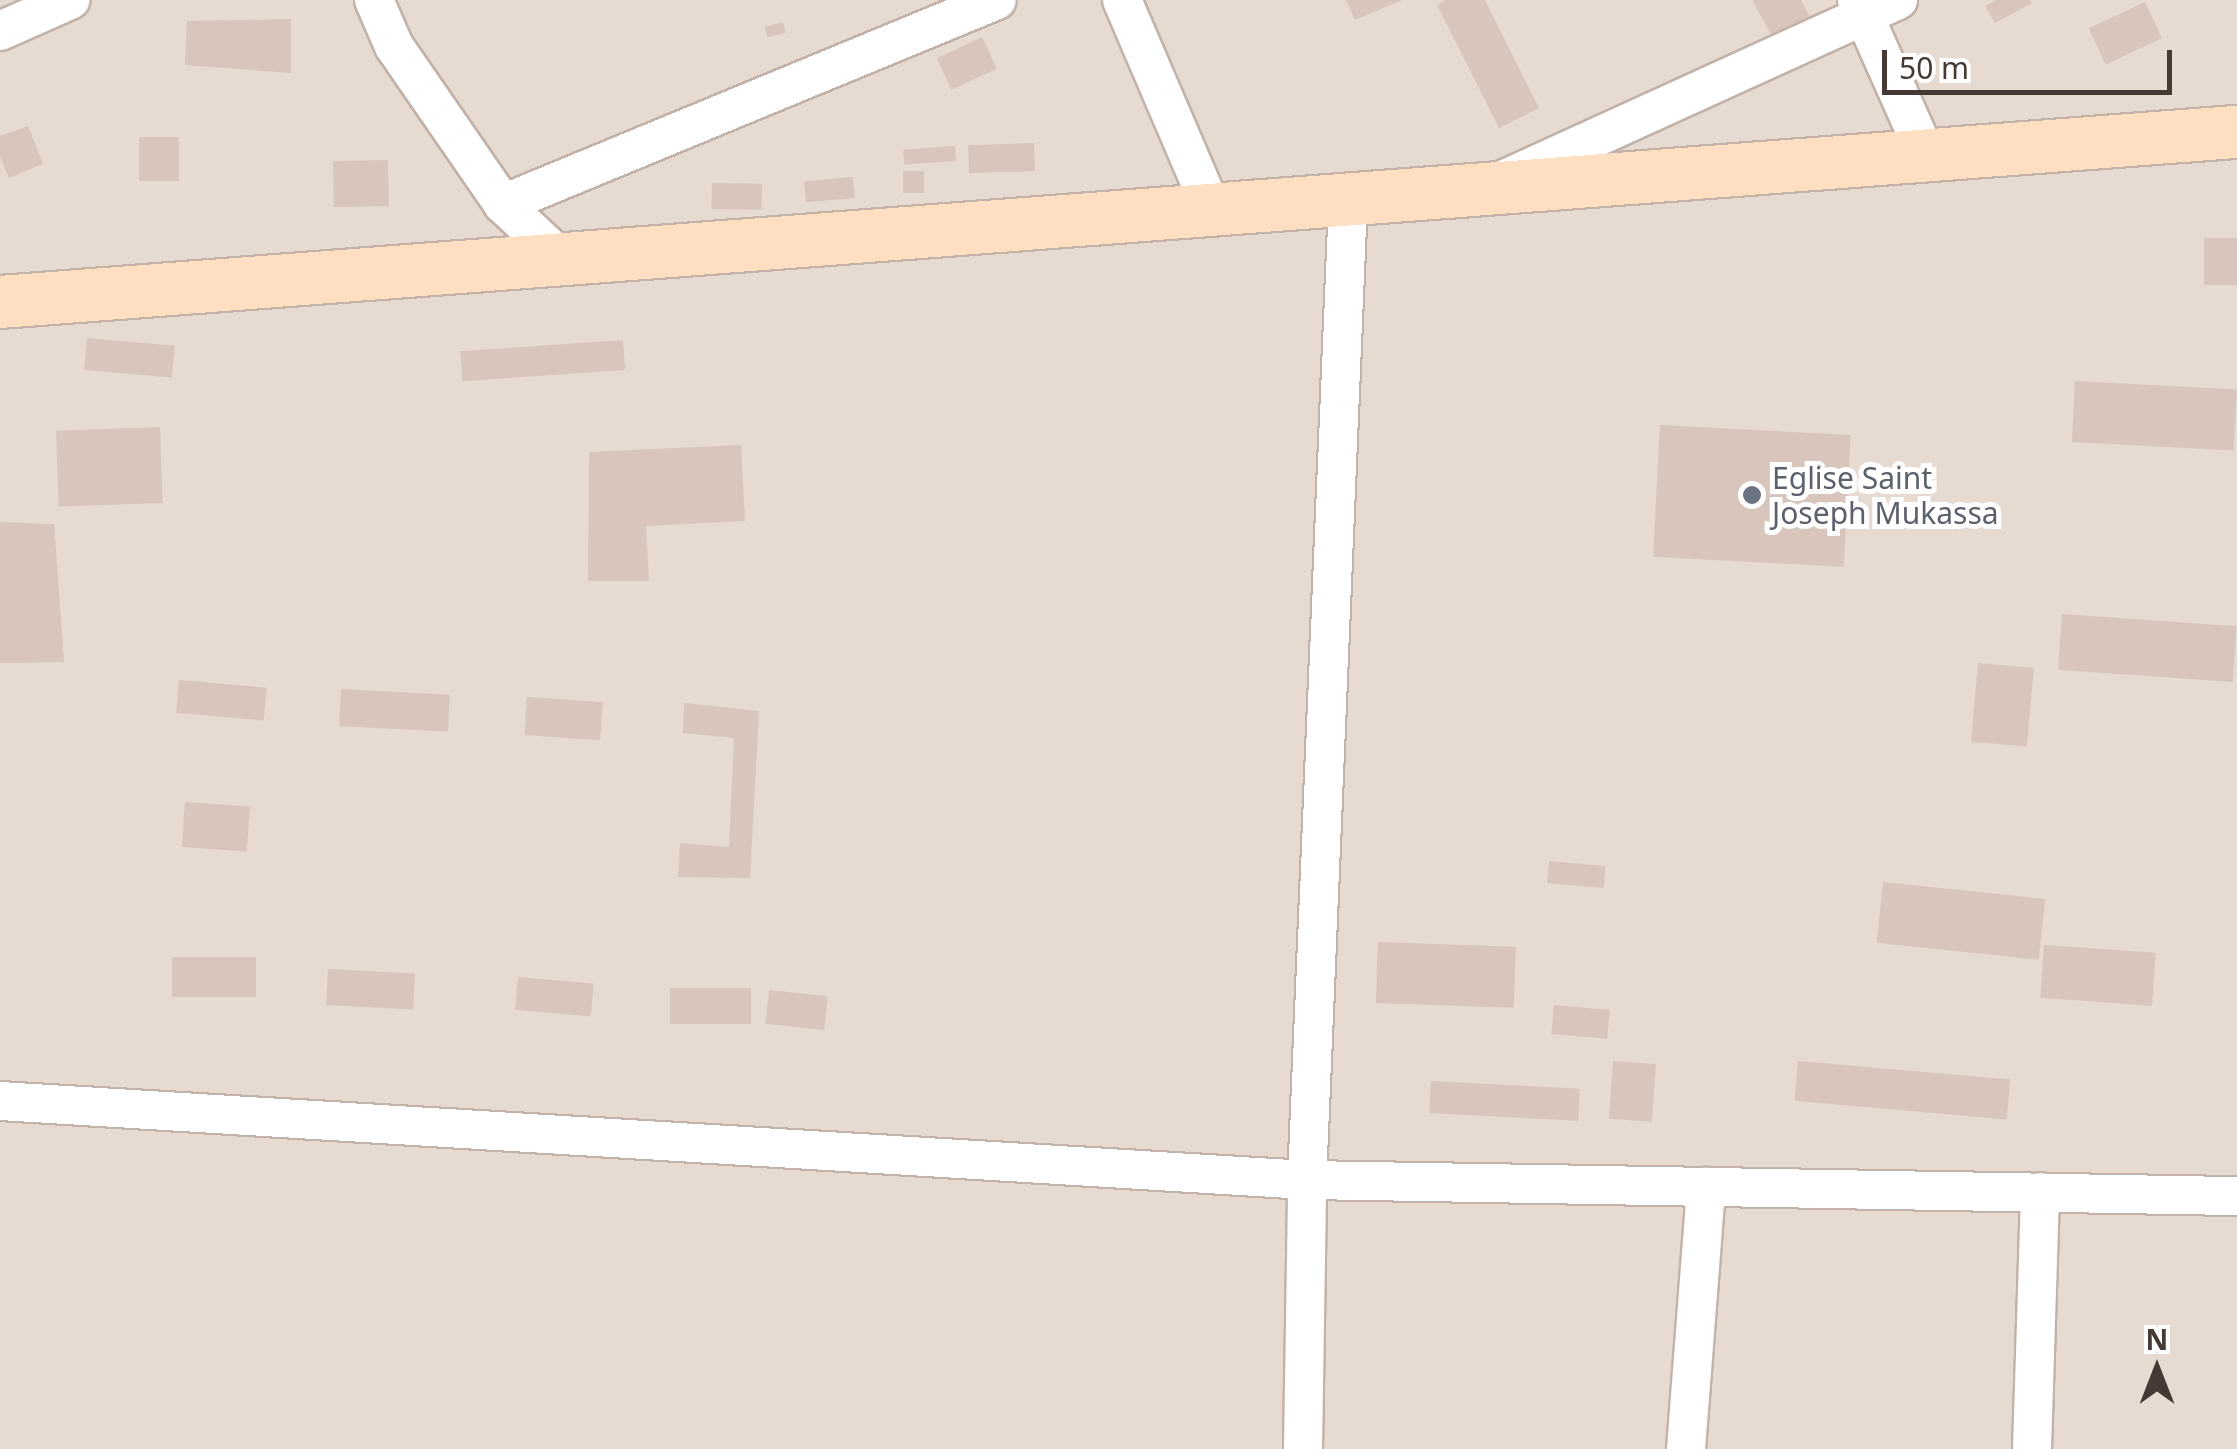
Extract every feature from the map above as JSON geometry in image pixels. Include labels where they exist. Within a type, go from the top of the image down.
[{"type":"street","points":[[0,31],[70,0]]},
{"type":"street","points":[[374,0],[394,46],[503,204],[565,262]]},
{"type":"street","points":[[503,204],[997,0]]},
{"type":"street","points":[[1122,0],[1212,210]]},
{"type":"street","points":[[1480,191],[1873,5],[1927,156]]},
{"type":"street","points":[[0,302],[2237,132]]},
{"type":"street","points":[[1302,1449],[1306,1180],[1348,200]]},
{"type":"street","points":[[0,1101],[1306,1180],[2237,1196]]},
{"type":"street","points":[[1686,1449],[1706,1187]]},
{"type":"street","points":[[2032,1449],[2040,1192]]},
{"type":"shaded area","points":[[0,0],[2237,0],[2237,1449],[0,1449]]},
{"type":"building","points":[[1346,0],[1402,0],[1355,20]]},
{"type":"building","points":[[1446,0],[1485,0],[1539,108],[1499,128],[1437,5]]},
{"type":"building","points":[[1752,0],[1801,0],[1813,23],[1776,43]]},
{"type":"building","points":[[1996,0],[2032,3],[1995,23],[1985,6]]},
{"type":"building","points":[[2145,2],[2162,38],[2106,64],[2089,28]]},
{"type":"building","points":[[291,19],[291,73],[185,65],[187,21]]},
{"type":"building","points":[[783,22],[786,33],[767,38],[765,27]]},
{"type":"building","points":[[982,37],[997,69],[951,90],[937,58]]},
{"type":"building","points":[[28,126],[43,164],[9,178],[0,156],[0,136]]},
{"type":"building","points":[[139,137],[179,137],[179,181],[139,181]]},
{"type":"building","points":[[1034,143],[1035,171],[969,173],[968,145]]},
{"type":"building","points":[[955,146],[956,161],[904,165],[903,150]]},
{"type":"building","points":[[388,160],[389,206],[334,207],[333,161]]},
{"type":"building","points":[[903,171],[924,171],[924,193],[903,193]]},
{"type":"building","points":[[853,177],[855,198],[806,202],[804,181]]},
{"type":"building","points":[[712,183],[762,184],[762,210],[712,209]]},
{"type":"building","points":[[2204,238],[2237,238],[2237,285],[2204,285]]},
{"type":"building","points":[[87,338],[175,346],[172,378],[84,370]]},
{"type":"building","points":[[623,340],[625,370],[462,381],[460,351]]},
{"type":"building","points":[[2075,381],[2237,389],[2234,450],[2072,442]]},
{"type":"building","name":"Eglise Saint Joseph Mukassa","points":[[1660,425],[1851,435],[1844,567],[1653,557]]},
{"type":"building","points":[[160,427],[163,503],[59,507],[56,431]]},
{"type":"building","points":[[741,445],[745,521],[646,526],[649,581],[588,581],[589,452]]},
{"type":"building","points":[[0,522],[54,524],[64,662],[0,663]]},
{"type":"building","points":[[2062,614],[2237,626],[2233,682],[2058,670]]},
{"type":"building","points":[[1978,663],[2034,668],[2027,747],[1971,742]]},
{"type":"building","points":[[179,680],[267,688],[264,721],[176,713]]},
{"type":"building","points":[[341,689],[450,695],[448,732],[339,726]]},
{"type":"building","points":[[527,697],[603,702],[600,740],[524,735]]},
{"type":"building","points":[[684,703],[759,711],[750,878],[678,877],[680,843],[729,847],[734,738],[683,733]]},
{"type":"building","points":[[185,802],[250,807],[247,851],[182,847]]},
{"type":"building","points":[[1549,861],[1606,866],[1604,888],[1547,883]]},
{"type":"building","points":[[1883,882],[2045,899],[2039,960],[1877,943]]},
{"type":"building","points":[[1378,942],[1516,947],[1514,1008],[1376,1003]]},
{"type":"building","points":[[2044,945],[2156,953],[2152,1006],[2040,998]]},
{"type":"building","points":[[172,957],[256,957],[256,997],[172,997]]},
{"type":"building","points":[[328,969],[415,974],[413,1010],[326,1005]]},
{"type":"building","points":[[518,977],[594,984],[591,1016],[515,1010]]},
{"type":"building","points":[[670,988],[751,988],[751,1024],[670,1024]]},
{"type":"building","points":[[769,990],[828,996],[824,1030],[765,1024]]},
{"type":"building","points":[[1554,1005],[1610,1010],[1607,1039],[1551,1034]]},
{"type":"building","points":[[1613,1061],[1656,1064],[1652,1122],[1609,1119]]},
{"type":"building","points":[[1798,1061],[2010,1080],[2007,1119],[1795,1101]]},
{"type":"building","points":[[1431,1081],[1580,1089],[1578,1121],[1429,1113]]},
{"type":"place","name":"Eglise Saint Joseph Mukassa","points":[[1752,495]]}]
